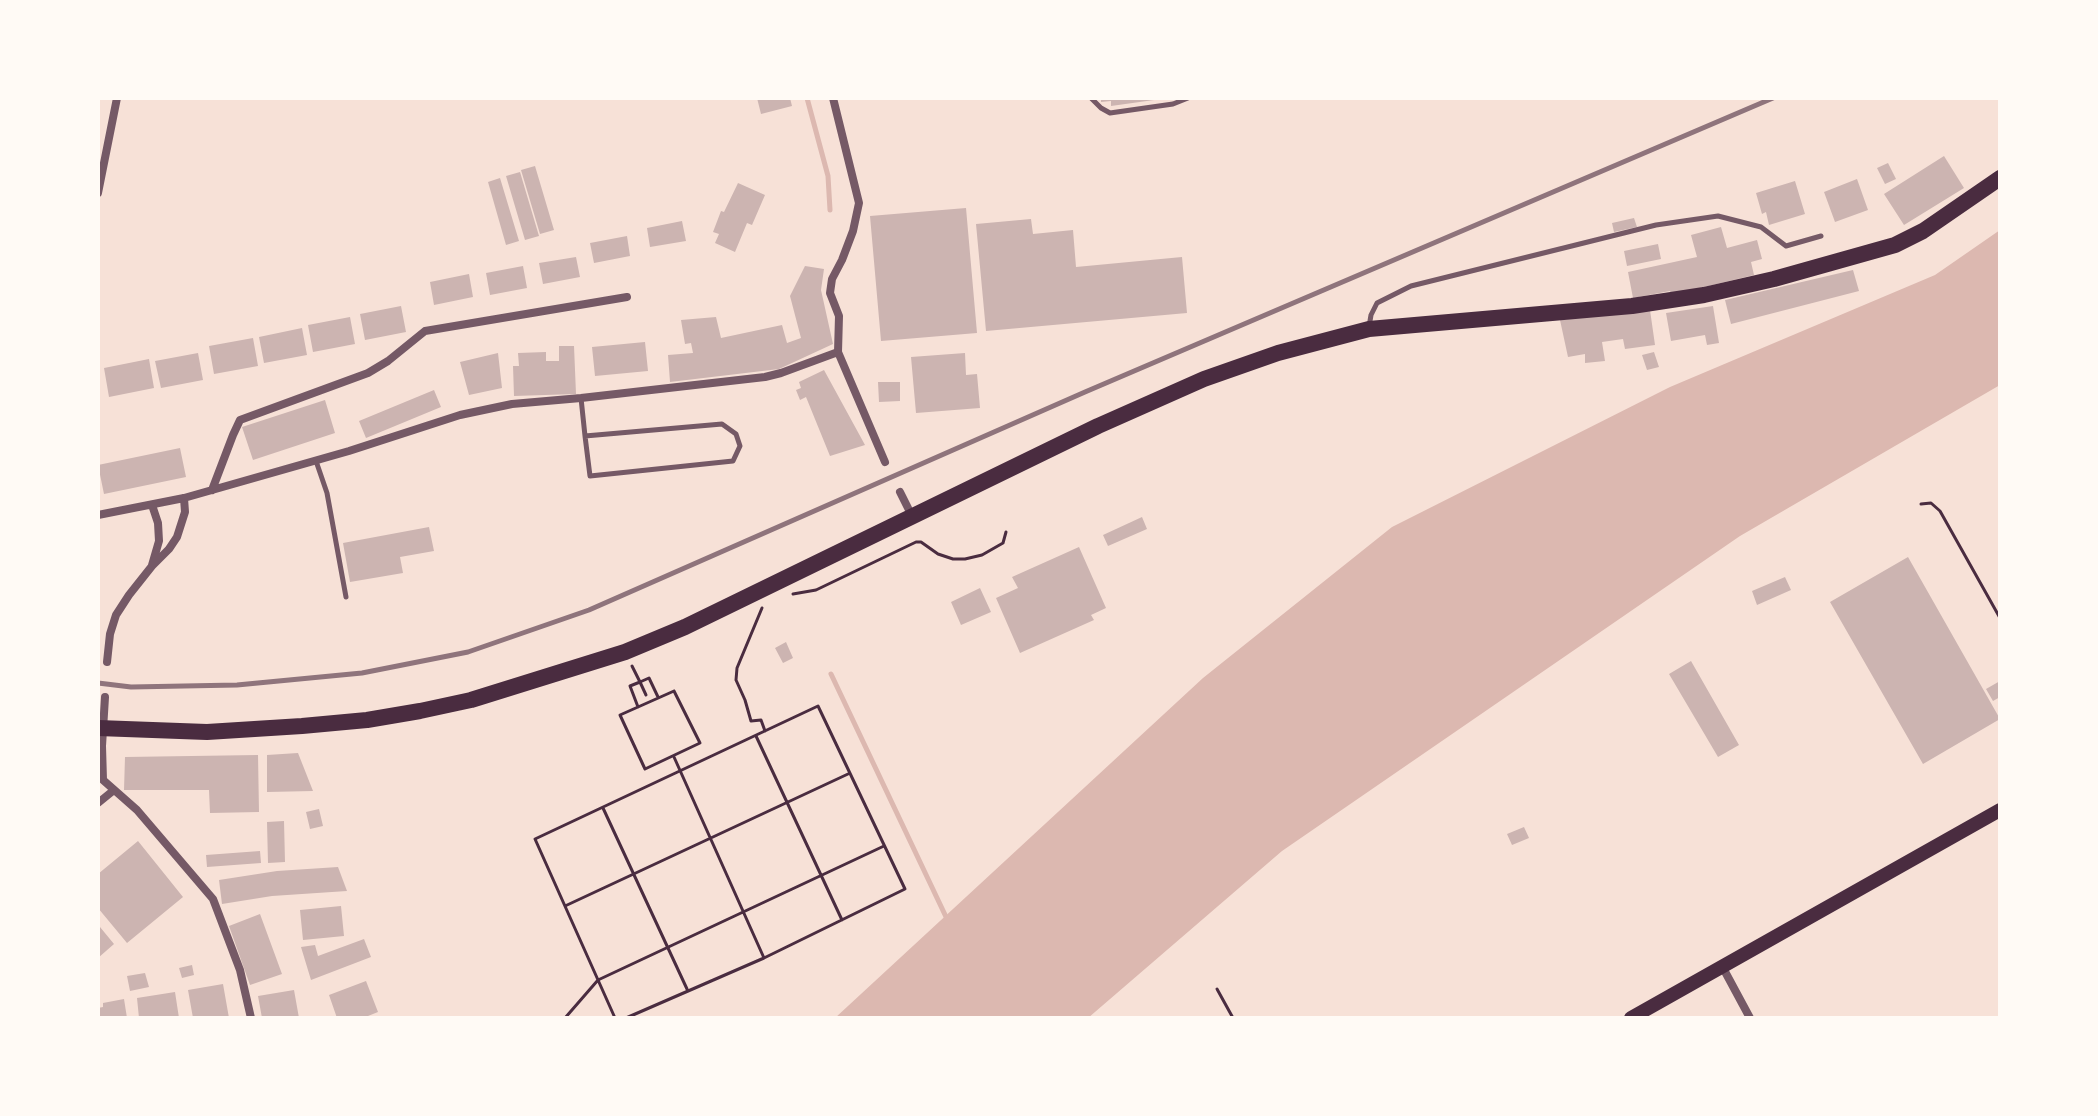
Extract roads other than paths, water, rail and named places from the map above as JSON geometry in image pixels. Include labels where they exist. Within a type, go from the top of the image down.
[{"type":"main road","points":[[101,728],[228,732],[367,720],[471,700],[625,652],[685,627],[1098,426],[1204,379],[1278,353],[1369,329],[1632,306],[1704,295],[1774,279],[1895,245],[1923,231],[2000,178]]},
{"type":"main road","points":[[1631,1018],[2000,810]]},
{"type":"street","points":[[98,193],[117,98]]},
{"type":"street","points":[[833,98],[859,203],[853,231],[832,279],[830,293],[839,316],[838,352],[885,462]]},
{"type":"street","points":[[212,490],[240,420],[368,373],[425,331],[627,297]]},
{"type":"street","points":[[98,515],[184,498],[460,415],[512,404],[765,377],[838,352]]},
{"type":"street","points":[[900,492],[912,516]]},
{"type":"street","points":[[107,662],[116,615],[152,566],[169,549],[180,530],[185,512],[184,498]]},
{"type":"street","points":[[152,505],[158,523],[159,541],[152,566]]},
{"type":"street","points":[[105,697],[101,728],[102,777],[131,804],[210,894],[240,970],[251,1018]]},
{"type":"street","points":[[98,803],[114,790]]},
{"type":"street","points":[[1722,965],[1750,1018]]},
{"type":"lane","points":[[1091,98],[1110,113],[1173,104],[1188,98]]},
{"type":"lane","points":[[1369,329],[1377,303],[1411,286],[1656,225],[1718,216],[1761,227],[1786,246],[1821,236]]},
{"type":"lane","points":[[581,398],[585,436],[590,476],[733,461],[740,446],[736,434],[722,424],[585,436]]},
{"type":"lane","points":[[315,461],[327,493],[346,597]]},
{"type":"waterway","points":[[807,98],[828,176],[830,210]]},
{"type":"waterway","points":[[831,674],[947,919]]},
{"type":"railway","points":[[98,683],[131,687],[237,685],[362,673],[468,652],[589,610],[1085,392],[1773,98]]}]
